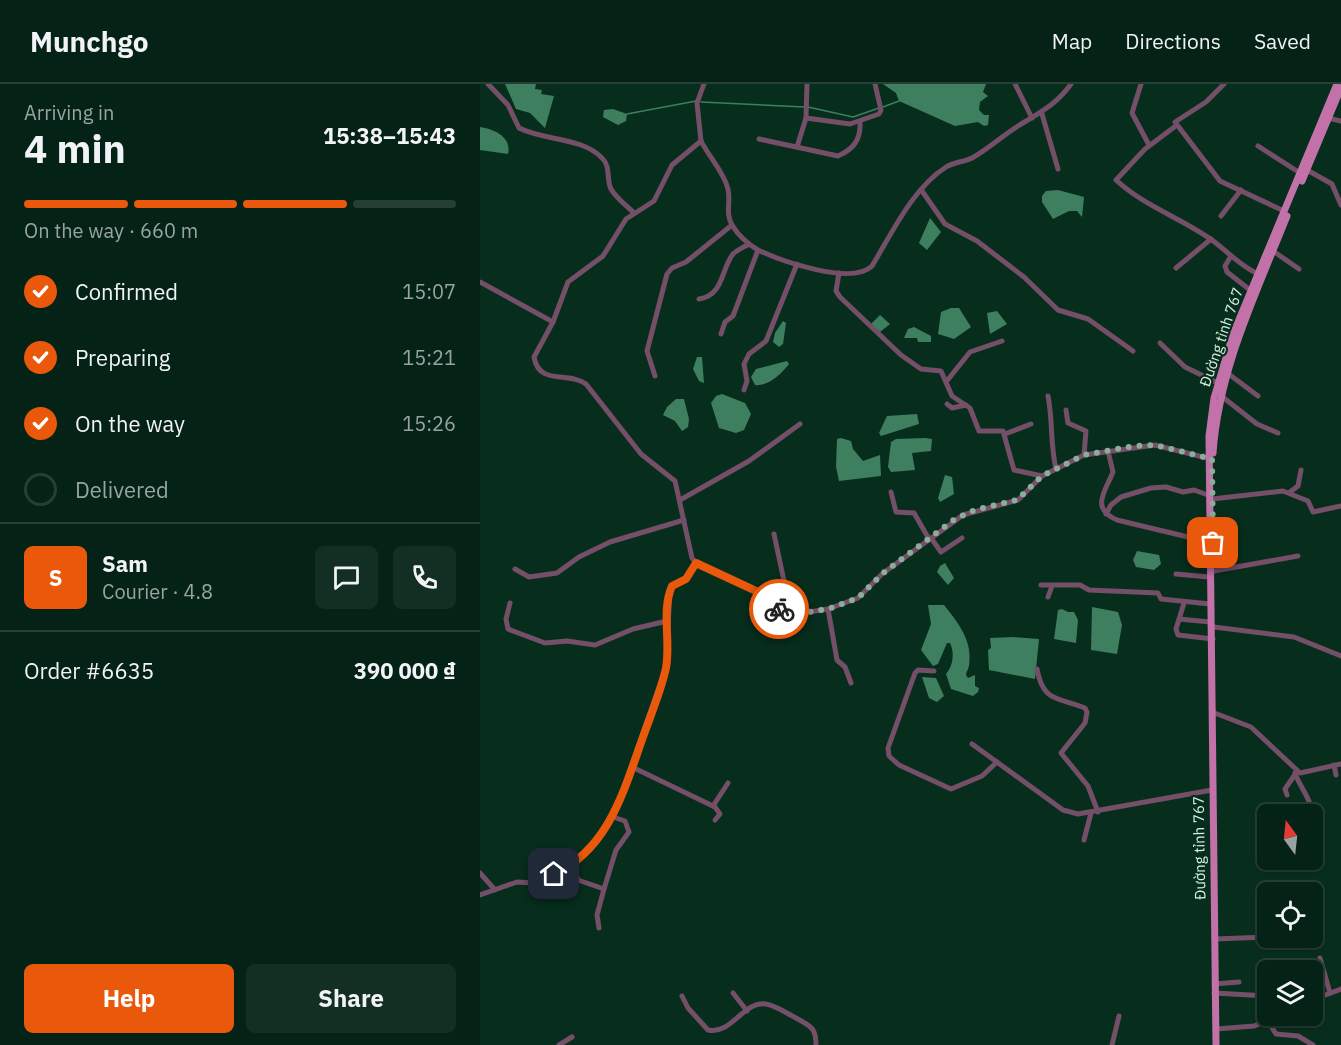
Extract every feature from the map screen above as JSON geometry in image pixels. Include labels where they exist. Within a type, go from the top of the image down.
[{"type":"main road","name":"Đường tỉnh 767","points":[[1210,459],[1220,395],[1240,329],[1273,251],[1337,84]]},
{"type":"main road","name":"Đường tỉnh 767","points":[[1309,158],[1341,88]]},
{"type":"main road","name":"Đường tỉnh 767","points":[[1216,1045],[1209,436],[1218,383],[1250,290],[1284,211],[1304,172]]},
{"type":"main road","name":"Đường tỉnh 767","points":[[1210,497],[1212,624]]},
{"type":"street","points":[[488,84],[508,105],[519,128],[547,139],[574,143],[602,157],[608,168],[611,188],[634,213]]},
{"type":"street","points":[[704,84],[697,100],[701,141],[725,181],[729,194],[728,212],[732,225],[749,244],[758,250],[797,264],[853,274],[869,269],[922,191],[947,166],[969,159],[1032,118],[1042,114],[1055,104],[1071,84]]},
{"type":"street","points":[[797,147],[806,118],[807,84]]},
{"type":"street","points":[[806,118],[840,124],[860,122],[879,114],[875,84]]},
{"type":"street","points":[[1015,84],[1032,118]]},
{"type":"street","points":[[1141,84],[1132,113],[1149,145]]},
{"type":"street","points":[[1224,84],[1206,102],[1175,122],[1214,176],[1284,211]]},
{"type":"street","points":[[1042,114],[1058,169]]},
{"type":"street","points":[[1328,118],[1341,121]]},
{"type":"street","points":[[759,139],[838,156],[851,149],[859,139],[860,122]]},
{"type":"street","points":[[1177,125],[1149,145],[1116,178],[1117,181],[1157,210],[1211,239],[1242,266],[1258,274]]},
{"type":"street","points":[[701,141],[672,165],[654,201],[623,222],[603,256],[568,282],[553,322],[534,357],[537,367],[551,378],[576,379],[586,384],[636,449],[672,477],[680,500],[692,558],[696,563],[765,595],[784,611],[796,614],[828,609],[858,598],[882,574],[955,519],[973,511],[1017,500],[1042,476],[1084,455],[1155,445],[1210,459]]},
{"type":"street","points":[[1258,146],[1304,172],[1332,184],[1341,205]]},
{"type":"street","points":[[1221,216],[1241,190]]},
{"type":"street","points":[[922,191],[945,224],[978,241],[1024,277],[1058,310],[1088,319],[1133,351]]},
{"type":"street","points":[[655,376],[647,351],[667,274],[672,268],[686,262],[732,225]]},
{"type":"street","points":[[1176,268],[1211,239]]},
{"type":"street","points":[[699,299],[714,292],[733,255],[749,244]]},
{"type":"street","points":[[721,334],[725,322],[733,316],[758,250]]},
{"type":"street","points":[[1273,251],[1299,268]]},
{"type":"street","points":[[1231,256],[1225,266],[1227,272],[1250,290]]},
{"type":"street","points":[[744,390],[747,381],[744,364],[749,354],[766,341],[797,264]]},
{"type":"street","points":[[839,273],[836,291],[840,297],[901,355],[921,369],[941,370],[952,396],[972,412],[979,431],[1000,431],[1005,434],[1014,470],[1042,476]]},
{"type":"street","points":[[480,282],[553,322]]},
{"type":"street","points":[[946,382],[970,352],[1002,341]]},
{"type":"street","points":[[1160,342],[1185,367],[1218,383]]},
{"type":"street","points":[[1226,372],[1258,396]]},
{"type":"street","points":[[1220,395],[1257,424],[1278,433]]},
{"type":"street","points":[[1048,396],[1054,428],[1050,443],[1056,469]]},
{"type":"street","points":[[947,404],[952,408],[966,405]]},
{"type":"street","points":[[1066,410],[1068,423],[1086,431],[1084,455]]},
{"type":"street","points":[[680,500],[749,461],[800,424]]},
{"type":"street","points":[[1005,434],[1031,424]]},
{"type":"street","points":[[1108,451],[1113,472],[1101,504],[1106,514],[1117,520],[1209,542]]},
{"type":"street","points":[[1290,492],[1298,486],[1301,470]]},
{"type":"street","points":[[1106,514],[1111,505],[1121,497],[1151,488],[1166,487],[1183,492],[1194,490],[1210,497],[1290,492],[1308,501],[1313,512],[1341,506]]},
{"type":"street","points":[[891,492],[896,512],[914,513],[939,550],[944,552],[962,538]]},
{"type":"street","points":[[973,511],[975,518]]},
{"type":"street","points":[[515,569],[529,577],[553,574],[567,568],[579,557],[610,542],[684,520]]},
{"type":"street","points":[[774,534],[784,581],[784,611]]},
{"type":"street","points":[[1176,574],[1211,574],[1298,556]]},
{"type":"street","points":[[480,895],[517,882],[534,883],[573,865],[614,817],[666,667],[667,621],[672,586],[686,579],[696,563]]},
{"type":"street","points":[[1041,585],[1080,585],[1089,590],[1158,593],[1161,599],[1210,604]]},
{"type":"street","points":[[1048,597],[1052,586]]},
{"type":"street","points":[[510,603],[506,619],[508,629],[545,644],[567,641],[600,644],[633,629],[667,621]]},
{"type":"street","points":[[1184,603],[1176,629],[1178,635],[1212,638]]},
{"type":"street","points":[[828,609],[837,660],[845,667],[851,683]]},
{"type":"street","points":[[1179,619],[1294,637],[1341,656]]},
{"type":"street","points":[[1037,669],[1041,685],[1047,695],[1079,705],[1087,712],[1085,723],[1061,753],[1088,786],[1098,812]]},
{"type":"street","points":[[934,671],[918,670],[915,673],[888,748],[890,756],[899,765],[951,789],[982,776],[997,762]]},
{"type":"street","points":[[1212,712],[1251,727],[1296,772],[1301,790],[1310,804]]},
{"type":"street","points":[[972,744],[1063,810],[1078,814],[1212,790]]},
{"type":"street","points":[[1296,772],[1302,773],[1341,764]]},
{"type":"street","points":[[1334,765],[1336,774]]},
{"type":"street","points":[[632,767],[713,806],[719,812],[715,820]]},
{"type":"street","points":[[1287,795],[1285,789],[1296,772]]},
{"type":"street","points":[[713,806],[728,783]]},
{"type":"street","points":[[1084,840],[1091,813]]},
{"type":"street","points":[[599,928],[597,915],[604,889],[616,850],[628,832],[625,821],[614,817]]},
{"type":"street","points":[[573,865],[578,880],[604,889]]},
{"type":"street","points":[[480,873],[495,890]]},
{"type":"street","points":[[1214,939],[1257,937]]},
{"type":"street","points":[[1320,958],[1330,993]]},
{"type":"street","points":[[1214,984],[1239,982]]},
{"type":"street","points":[[1323,996],[1341,989]]},
{"type":"street","points":[[733,993],[747,1011]]},
{"type":"street","points":[[1214,993],[1257,995]]},
{"type":"street","points":[[681,996],[688,1008],[711,1031],[729,1026],[747,1011],[763,1004],[781,1010],[813,1027],[816,1045]]},
{"type":"street","points":[[1112,1045],[1119,1016]]},
{"type":"street","points":[[1216,1029],[1257,1025]]},
{"type":"street","points":[[1271,1026],[1276,1034],[1298,1036],[1313,1045]]},
{"type":"street","points":[[559,1045],[572,1037]]},
{"type":"shaded area","points":[[505,84],[536,84],[535,89],[542,90],[541,94],[554,96],[545,128],[530,113],[516,109]]},
{"type":"shaded area","points":[[883,84],[986,84],[983,92],[988,96],[980,102],[979,110],[984,115],[989,115],[988,125],[984,126],[978,122],[955,126],[899,101],[896,93]]},
{"type":"shaded area","points":[[613,109],[627,114],[626,121],[618,125],[603,117],[604,110]]},
{"type":"shaded area","points":[[480,127],[501,135],[509,148],[508,154],[480,150]]},
{"type":"shaded area","points":[[1058,190],[1084,197],[1082,217],[1077,211],[1069,211],[1053,219],[1042,202],[1042,196],[1046,191]]},
{"type":"shaded area","points":[[930,218],[941,232],[927,250],[919,243]]},
{"type":"shaded area","points":[[959,308],[971,327],[954,339],[938,334],[941,312]]},
{"type":"shaded area","points":[[997,311],[1007,324],[990,334],[987,313]]},
{"type":"shaded area","points":[[880,315],[890,324],[880,332],[871,324]]},
{"type":"shaded area","points":[[783,321],[786,323],[783,344],[779,347],[773,342],[775,333]]},
{"type":"shaded area","points":[[914,327],[931,336],[931,342],[918,342],[917,338],[904,338],[908,329]]},
{"type":"shaded area","points":[[697,357],[702,357],[704,383],[699,381],[693,369]]},
{"type":"shaded area","points":[[787,361],[789,364],[774,379],[765,384],[755,385],[751,377],[756,369]]},
{"type":"shaded area","points":[[722,394],[745,403],[751,414],[744,430],[736,433],[719,428],[711,403],[716,396]]},
{"type":"shaded area","points":[[676,399],[684,399],[689,419],[688,427],[682,431],[675,421],[663,415],[667,407]]},
{"type":"shaded area","points":[[917,414],[919,424],[881,436],[879,433],[887,416]]},
{"type":"shaded area","points":[[837,439],[851,441],[853,449],[863,461],[880,455],[881,476],[839,481],[836,467]]},
{"type":"shaded area","points":[[896,439],[932,439],[931,451],[912,453],[915,470],[891,472],[888,467],[891,442]]},
{"type":"shaded area","points":[[945,475],[952,477],[954,494],[940,502],[938,498]]},
{"type":"shaded area","points":[[1137,551],[1159,555],[1161,564],[1154,570],[1136,567],[1133,560]]},
{"type":"shaded area","points":[[945,563],[954,578],[948,585],[937,572]]},
{"type":"shaded area","points":[[928,605],[944,605],[964,633],[970,657],[966,675],[968,678],[975,675],[975,686],[979,688],[973,696],[951,689],[946,674],[953,659],[950,643],[947,643],[938,664],[933,666],[921,650],[931,624]]},
{"type":"shaded area","points":[[1092,607],[1118,612],[1122,625],[1117,654],[1091,650]]},
{"type":"shaded area","points":[[1058,610],[1074,612],[1078,620],[1076,643],[1054,639]]},
{"type":"shaded area","points":[[990,638],[1039,639],[1035,679],[989,670]]},
{"type":"shaded area","points":[[922,677],[936,678],[944,696],[937,702],[929,698]]},
{"type":"waterway","points":[[627,114],[696,101]]},
{"type":"waterway","points":[[883,107],[899,101]]},
{"type":"waterway","points":[[701,102],[804,107]]},
{"type":"waterway","points":[[808,107],[853,117],[879,108]]},
{"type":"way so far","points":[[779,609],[796,614],[828,609],[852,602],[863,595],[882,574],[963,514],[1017,500],[1042,476],[1093,452],[1155,445],[1212,459],[1213,543]]},
{"type":"route","points":[[554,874],[572,866],[583,856],[614,817],[666,667],[667,618],[672,586],[686,579],[696,563],[765,595],[779,609]]}]
